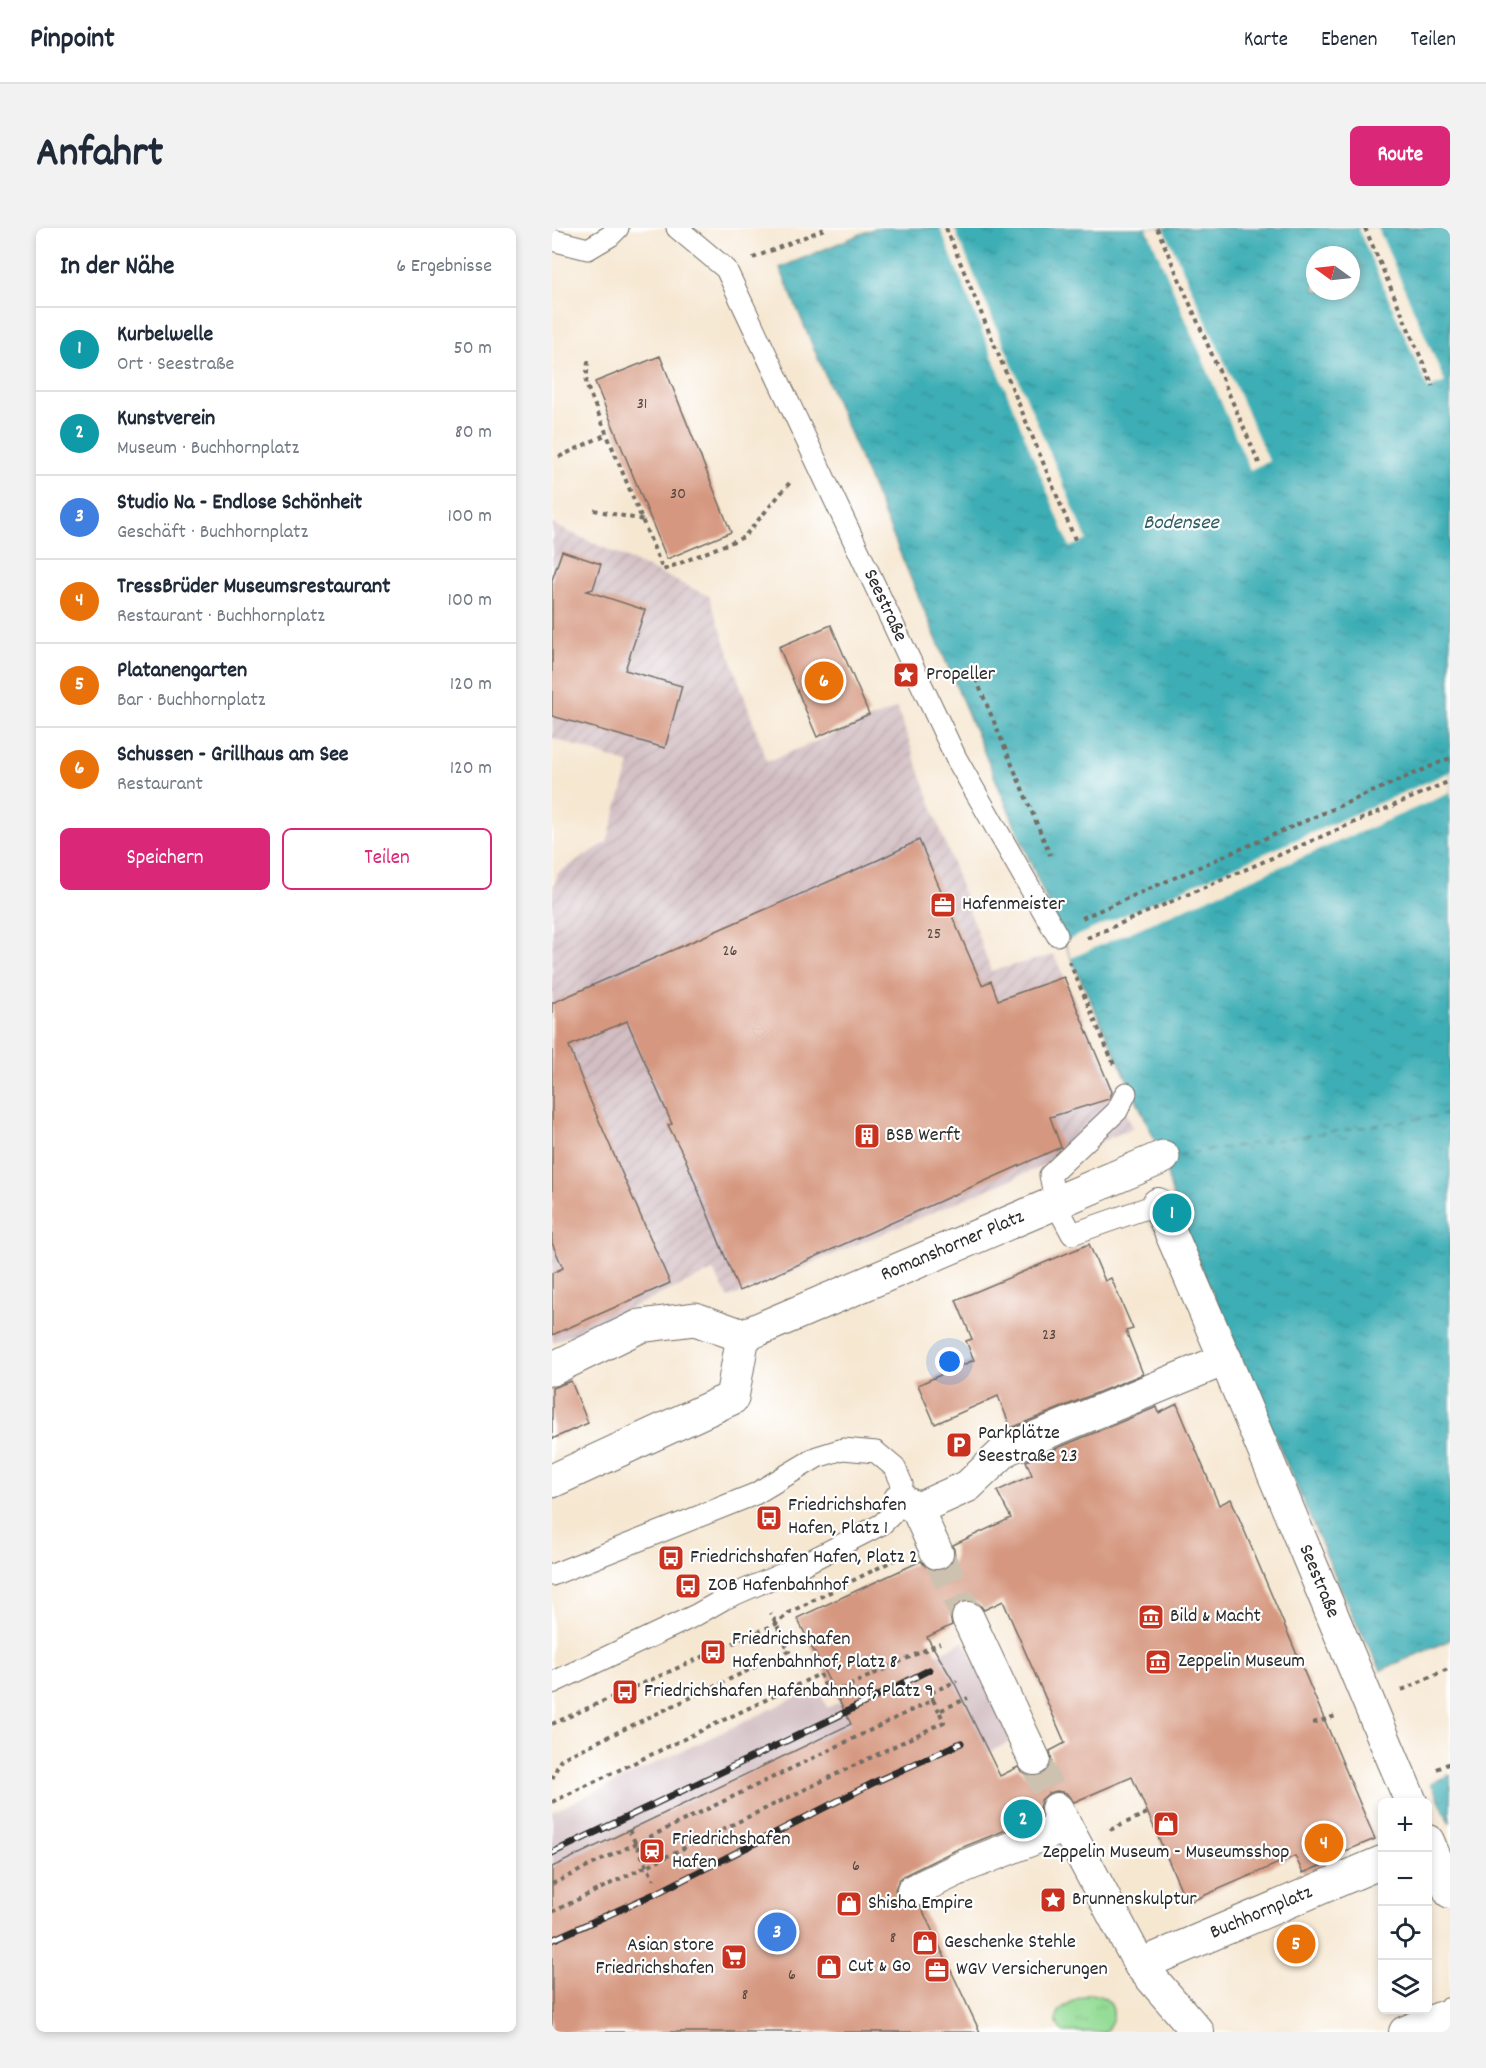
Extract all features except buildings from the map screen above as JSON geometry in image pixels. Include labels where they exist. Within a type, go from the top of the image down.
[{"type":"main road","name":"Romanshorner Platz","points":[[743,1336],[1162,1157]]},
{"type":"main road","points":[[552,1369],[640,1326],[695,1319],[743,1336],[732,1398],[552,1481]]},
{"type":"street","name":"Seestraße","points":[[1158,1204],[1226,1359],[1409,1798]]},
{"type":"street","points":[[935,1547],[909,1504],[968,1486],[1007,1449],[1226,1359]]},
{"type":"street","points":[[968,1618],[979,1686],[1034,1759]]},
{"type":"street","points":[[913,1891],[1061,1818],[1140,1965],[1198,2032]]},
{"type":"street","points":[[1432,1851],[1450,1892]]},
{"type":"street","name":"Buchhornplatz","points":[[1140,1965],[1378,1864]]},
{"type":"street","points":[[1405,2032],[1450,2014]]},
{"type":"lane","points":[[552,240],[588,249],[610,236],[618,228]]},
{"type":"lane","points":[[677,228],[726,269]]},
{"type":"lane","name":"Seestraße","points":[[726,269],[956,758],[1060,942]]},
{"type":"lane","points":[[1126,1093],[1117,1111],[1050,1175],[1056,1204],[1072,1234],[1158,1204]]},
{"type":"lane","points":[[552,1575],[755,1494],[817,1456],[843,1449],[876,1452],[895,1468],[909,1504],[892,1514],[882,1524],[552,1683]]},
{"type":"path","points":[[726,269],[827,228]]},
{"type":"path","points":[[946,228],[1076,542]]},
{"type":"path","points":[[1157,228],[1259,463]]},
{"type":"path","points":[[1365,228],[1433,386]]},
{"type":"path","points":[[588,361],[586,384],[663,570],[744,537],[789,483],[815,460]]},
{"type":"path","points":[[559,457],[607,434]]},
{"type":"path","points":[[594,510],[644,520]]},
{"type":"path","points":[[976,679],[1054,866]]},
{"type":"path","points":[[1077,921],[1450,759]]},
{"type":"path","points":[[1116,1068],[1060,942],[1450,781]]},
{"type":"path","points":[[552,1724],[776,1624],[790,1612],[935,1547]]},
{"type":"path","points":[[552,1779],[561,1759],[789,1651],[759,1585]]},
{"type":"path","points":[[552,1802],[820,1674],[829,1695],[944,1641]]},
{"type":"path","points":[[1369,1706],[1450,1668]]},
{"type":"path","points":[[552,1912],[944,1722],[930,1693],[979,1686]]},
{"type":"path","points":[[939,1711],[979,1686]]},
{"type":"path","points":[[552,1884],[933,1700]]},
{"type":"path","points":[[629,1830],[654,1880]]},
{"type":"shaded area","points":[[552,524],[709,596],[767,762],[897,708],[991,971],[1054,955],[1133,1128],[729,1298],[713,1271],[552,1343],[552,891],[558,873],[607,842],[630,764],[552,738]]},
{"type":"shaded area","points":[[964,1641],[1012,1741],[552,1965],[552,1812],[818,1687],[827,1708]]},
{"type":"green space","points":[[1090,1994],[1105,1999],[1112,2007],[1110,2025],[1105,2032],[1063,2032],[1058,2025],[1057,2018],[1063,2007]]},
{"type":"water","name":"Bodensee","points":[[875,228],[1450,228],[1450,1640],[1381,1670],[1352,1614],[1176,1209],[1163,1157],[1071,958],[780,268]]},
{"type":"water","points":[[1450,1775],[1450,1823],[1431,1783]]},
{"type":"pier","points":[[940,228],[954,228],[1087,540],[1070,547]]},
{"type":"pier","points":[[1147,228],[1164,228],[1269,461],[1250,470]]},
{"type":"pier","points":[[1358,228],[1378,228],[1445,382],[1428,389]]},
{"type":"pier","points":[[1450,772],[1450,793],[1071,958],[1065,941]]},
{"type":"ferry route","points":[[1178,1155],[1450,1114]]},
{"type":"tunnel","points":[[937,1553],[968,1618]]},
{"type":"tunnel","points":[[1034,1759],[1057,1809]]},
{"type":"railway","points":[[552,1853],[929,1670]]},
{"type":"railway","points":[[552,1940],[659,1892],[875,1782],[961,1743]]},
{"type":"place","name":"Propeller","points":[[906,675]]},
{"type":"place","name":"Schussen - Grillhaus am See","points":[[824,681]]},
{"type":"place","name":"Hafenmeister","points":[[943,905]]},
{"type":"place","name":"BSB Werft","points":[[867,1136]]},
{"type":"place","name":"Kurbelwelle","points":[[1172,1213]]},
{"type":"place","name":"Parkplätze Seestraße 23","points":[[959,1445]]},
{"type":"place","name":"Friedrichshafen Hafen, Platz 1","points":[[769,1518]]},
{"type":"place","name":"Friedrichshafen Hafen, Platz 2","points":[[671,1558]]},
{"type":"place","name":"ZOB Hafenbahnhof","points":[[688,1586]]},
{"type":"place","name":"Bild & Macht","points":[[1151,1617]]},
{"type":"place","name":"Friedrichshafen Hafenbahnhof, Platz 8","points":[[713,1652]]},
{"type":"place","name":"Zeppelin Museum","points":[[1158,1662]]},
{"type":"place","name":"Friedrichshafen Hafenbahnhof, Platz 9","points":[[625,1692]]},
{"type":"place","name":"Kunstverein","points":[[1023,1819]]},
{"type":"place","name":"Zeppelin Museum - Museumsshop","points":[[1166,1824]]},
{"type":"place","name":"TressBrüder Museumsrestaurant","points":[[1324,1843]]},
{"type":"place","name":"Friedrichshafen Hafen","points":[[652,1851]]},
{"type":"place","name":"Brunnenskulptur","points":[[1053,1900]]},
{"type":"place","name":"Shisha Empire","points":[[849,1904]]},
{"type":"place","name":"Studio Na - Endlose Schönheit","points":[[777,1932]]},
{"type":"place","name":"Geschenke Stehle","points":[[925,1943]]},
{"type":"place","name":"Platanengarten","points":[[1296,1944]]},
{"type":"place","name":"Asian store Friedrichshafen","points":[[734,1957]]},
{"type":"place","name":"Cut & Go","points":[[829,1967]]},
{"type":"place","name":"WGV Versicherungen","points":[[937,1970]]}]
